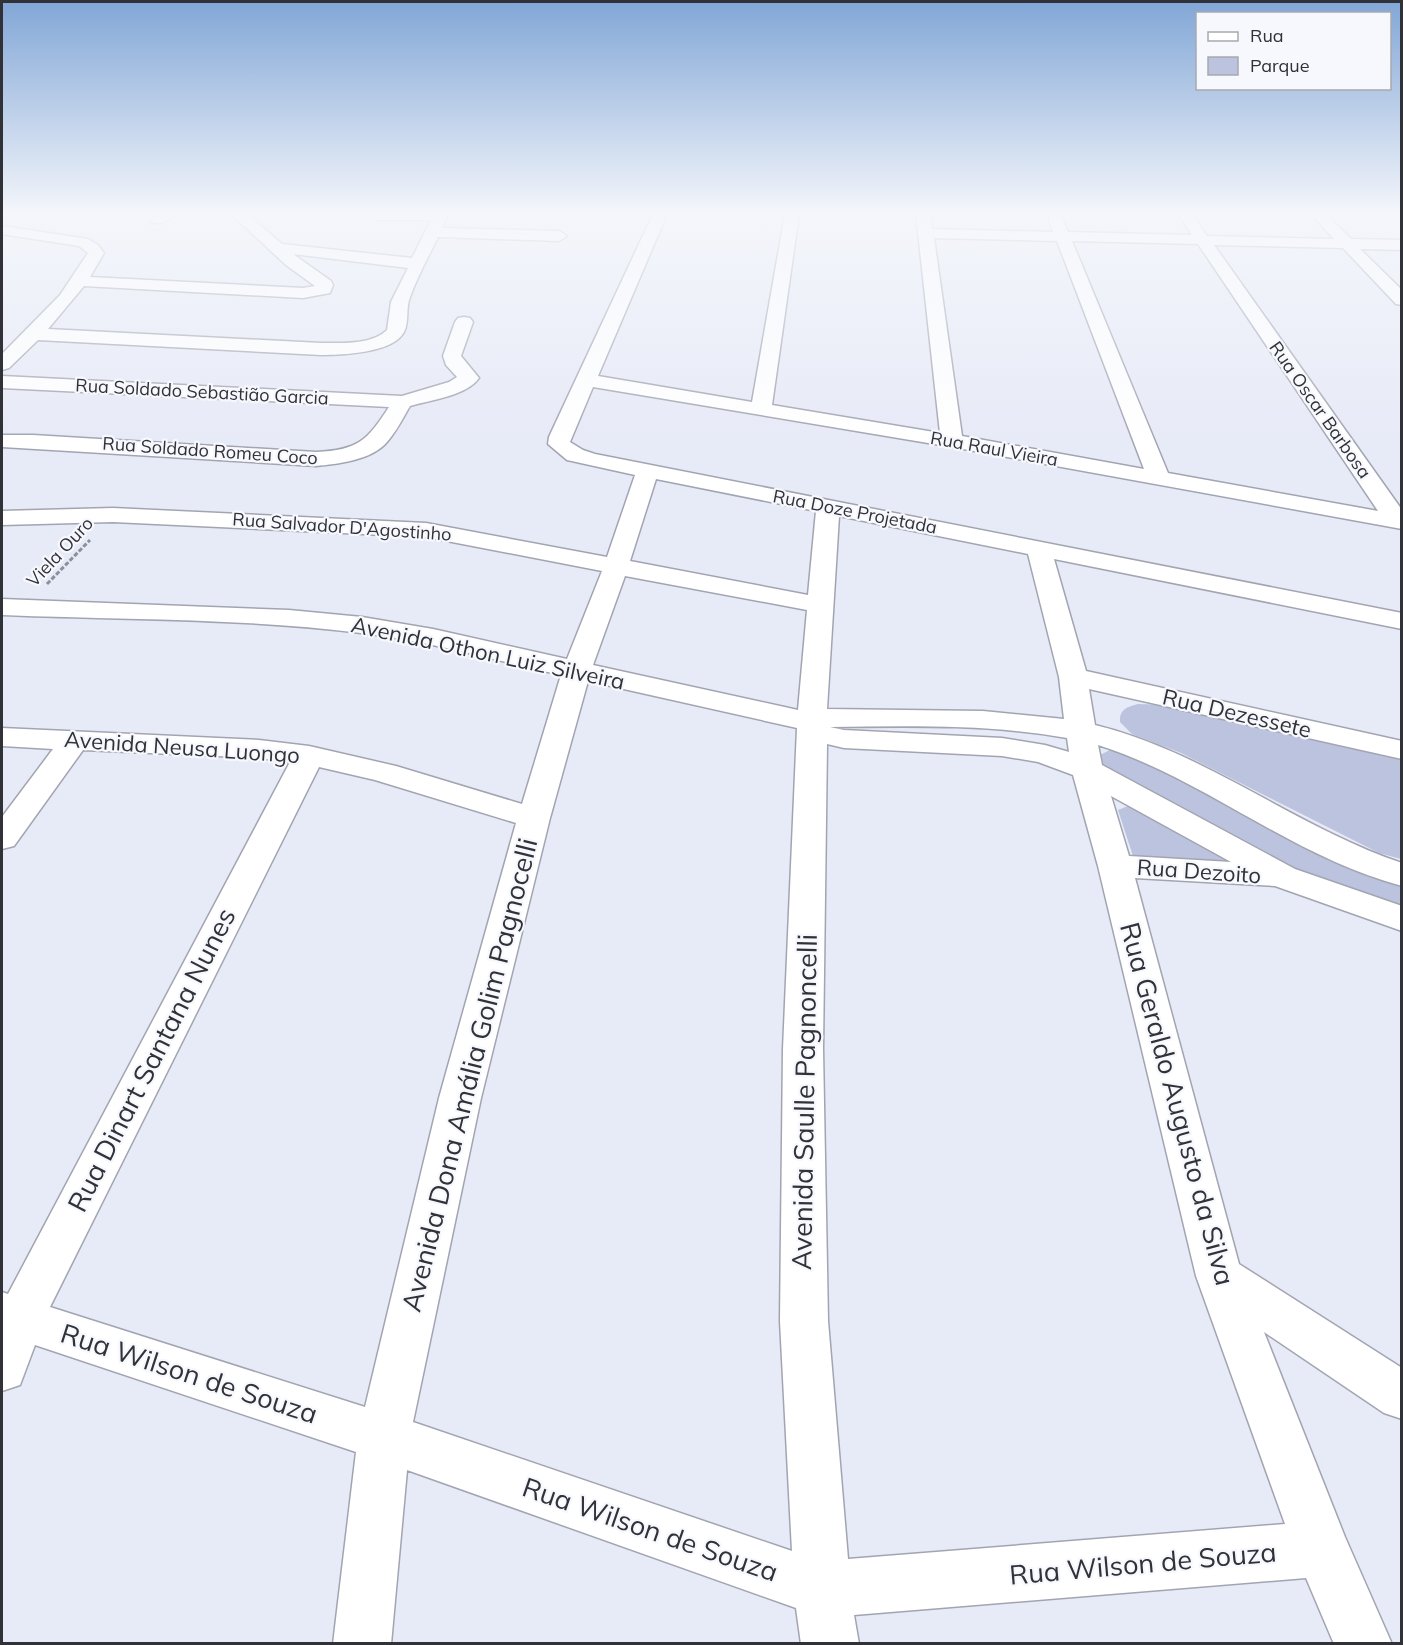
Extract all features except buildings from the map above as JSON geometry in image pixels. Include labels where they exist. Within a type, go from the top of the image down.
[{"type":"street","points":[[2,364],[35,334],[70,291]]},
{"type":"street","points":[[261,291],[303,293],[315,291]]},
{"type":"street","points":[[35,334],[321,349],[363,346],[389,338],[396,331],[400,302],[406,291]]},
{"type":"street","name":"Rua Doze Projetada","points":[[628,291],[560,437],[559,444],[575,455],[1401,621]]},
{"type":"street","points":[[761,408],[780,291]]},
{"type":"street","points":[[933,291],[951,441]]},
{"type":"street","points":[[1084,291],[1159,479]]},
{"type":"street","name":"Rua Oscar Barbosa","points":[[1238,291],[1399,521]]},
{"type":"street","points":[[404,402],[456,386],[469,378],[453,361],[452,356],[465,322]]},
{"type":"street","name":"Rua Raul Vieira","points":[[586,380],[761,408],[1399,521]]},
{"type":"street","name":"Rua Soldado Sebastião Garcia","points":[[2,382],[404,402]]},
{"type":"street","name":"Rua Soldado Romeu Coco","points":[[2,441],[316,459],[335,458],[367,448],[379,439],[404,402]]},
{"type":"street","name":"Avenida Dona Amália Golim Pagnocelli","points":[[362,1644],[384,1437],[459,1098],[534,818],[577,670],[616,567],[646,471]]},
{"type":"street","name":"Avenida Saulle Pagnoncelli","points":[[828,507],[820,606],[805,722],[803,1049],[804,1321],[822,1589],[830,1644]]},
{"type":"street","name":"Rua Salvador D'Agostinho","points":[[2,518],[113,515],[426,530],[820,606]]},
{"type":"street","name":"Rua Geraldo Augusto da Silva","points":[[1039,549],[1073,677],[1087,770],[1115,866],[1219,1276],[1322,1549],[1363,1644]]},
{"type":"street","name":"Avenida Othon Luiz Silveira","points":[[14,607],[289,618],[362,625],[433,637],[805,722],[844,739],[1013,749],[1045,754],[1087,770],[1283,877],[1401,919]]},
{"type":"street","name":"Rua Dezessete","points":[[1073,677],[1401,750]]},
{"type":"street","name":"Avenida Othon Luiz Silveira","points":[[805,722],[987,720],[1041,724],[1083,732],[1131,746],[1186,770],[1315,842],[1372,867],[1401,875]]},
{"type":"street","name":"Avenida Neusa Luongo","points":[[2,737],[259,749],[309,755],[385,773],[534,818]]},
{"type":"street","points":[[2,839],[75,740]]},
{"type":"street","name":"Rua Dinart Santana Nunes","points":[[2,1369],[11,1316],[309,755]]},
{"type":"street","name":"Rua Dezoito","points":[[1115,866],[1283,877]]},
{"type":"street","points":[[1219,1276],[1401,1396]]},
{"type":"street","name":"Rua Wilson de Souza","points":[[11,1316],[384,1437],[822,1589],[1322,1549]]},
{"type":"path","name":"Viela Ouro","points":[[14,607],[113,515]]},
{"type":"green space","points":[[1138,704],[1170,705],[1401,760],[1401,859],[1379,853],[1181,753],[1132,734],[1120,722],[1120,718],[1125,709]]},
{"type":"green space","points":[[1110,750],[1123,751],[1401,882],[1401,911],[1291,870],[1101,765],[1100,755]]},
{"type":"green space","points":[[1134,806],[1229,858],[1226,865],[1133,856],[1118,810]]}]
